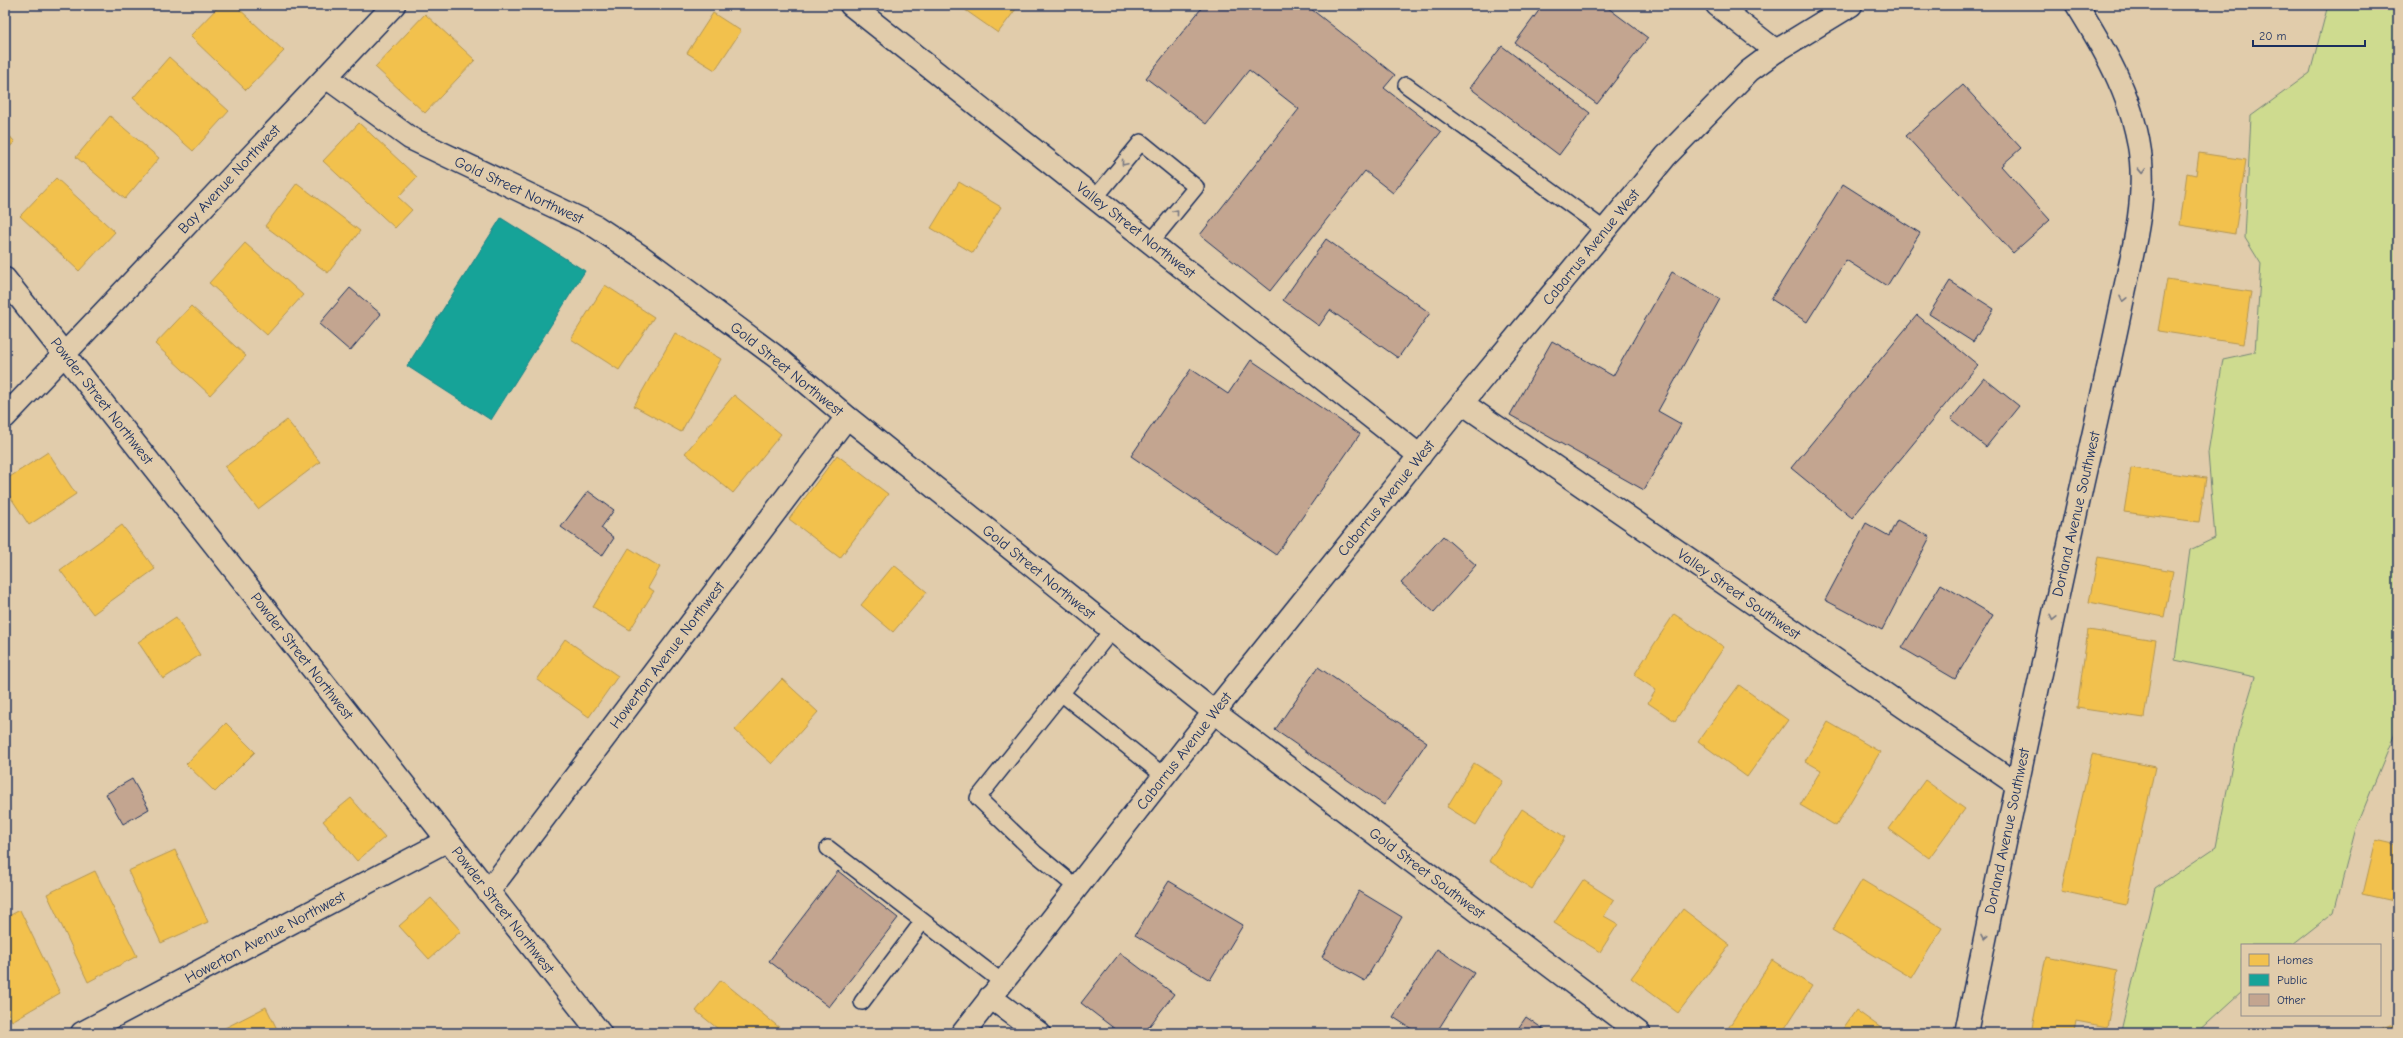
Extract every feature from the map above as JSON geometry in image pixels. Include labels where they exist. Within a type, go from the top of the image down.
[{"type":"street","name":"Bay Avenue Northwest","points":[[5,417],[394,5]]},
{"type":"street","name":"Valley Street Northwest","points":[[851,5],[1420,456]]},
{"type":"street","points":[[1717,5],[1776,51]]},
{"type":"street","name":"Cabarrus Avenue West","points":[[963,1033],[1214,712],[1462,403],[1666,156],[1749,72],[1776,51],[1852,5]]},
{"type":"street","name":"Dorland Avenue Southwest","points":[[1966,1033],[2016,784],[2109,364],[2140,213],[2142,169],[2137,132],[2129,103],[2110,61],[2077,5]]},
{"type":"street","name":"Gold Street Northwest","points":[[326,77],[410,138],[595,226],[642,257],[779,360],[847,418],[1214,712]]},
{"type":"street","name":"Powder Street Northwest","points":[[5,279],[600,1033]]},
{"type":"street","name":"Valley Street Southwest","points":[[1462,403],[2016,784]]},
{"type":"street","name":"Howerton Avenue Northwest","points":[[488,892],[847,418]]},
{"type":"street","name":"Gold Street Southwest","points":[[1214,712],[1639,1033]]},
{"type":"street","name":"Howerton Avenue Northwest","points":[[82,1033],[448,840]]},
{"type":"street","points":[[996,989],[1038,1033]]},
{"type":"lane","points":[[1406,85],[1605,230]]},
{"type":"lane","points":[[1095,198],[1141,142],[1196,188],[1151,242]]},
{"type":"lane","points":[[1076,887],[1035,853],[978,798],[1112,630]]},
{"type":"lane","points":[[1061,693],[1164,776]]},
{"type":"lane","points":[[828,848],[923,921],[996,989]]},
{"type":"lane","points":[[862,1002],[923,921]]},
{"type":"green space","points":[[2328,5],[2398,5],[2398,725],[2356,828],[2334,912],[2293,944],[2241,944],[2241,993],[2197,1033],[2125,1033],[2121,1031],[2155,888],[2216,847],[2238,733],[2255,677],[2175,660],[2190,550],[2215,538],[2208,453],[2223,359],[2255,352],[2261,264],[2245,238],[2251,116],[2310,73]]},
{"type":"building: Homes","points":[[220,5],[235,5],[284,51],[246,90],[190,36]]},
{"type":"building: Homes","points":[[958,5],[1019,5],[998,33]]},
{"type":"building: Homes","points":[[713,13],[741,31],[715,70],[687,53]]},
{"type":"building: Homes","points":[[425,14],[475,60],[425,113],[375,67]]},
{"type":"building: Homes","points":[[169,57],[229,111],[193,151],[133,98]]},
{"type":"building: Homes","points":[[110,116],[159,158],[125,199],[76,157]]},
{"type":"building: Homes","points":[[359,123],[417,177],[398,197],[412,210],[395,228],[323,161]]},
{"type":"building: Homes","points":[[5,131],[15,142],[5,151]]},
{"type":"building: Homes","points":[[2199,153],[2246,160],[2235,234],[2180,225],[2187,173],[2196,175]]},
{"type":"building: Homes","points":[[56,178],[115,232],[79,271],[20,216]]},
{"type":"building: Homes","points":[[959,182],[1001,207],[973,253],[931,228]]},
{"type":"building: Homes","points":[[297,183],[360,231],[328,273],[265,226]]},
{"type":"building: Homes","points":[[245,243],[303,295],[267,335],[209,283]]},
{"type":"building: Homes","points":[[2167,279],[2251,292],[2243,344],[2158,331]]},
{"type":"building: Homes","points":[[605,285],[654,317],[619,370],[571,339]]},
{"type":"building: Homes","points":[[191,306],[246,356],[210,395],[155,344]]},
{"type":"building: Homes","points":[[675,333],[721,359],[681,432],[634,406]]},
{"type":"building: Homes","points":[[734,395],[781,434],[733,493],[685,453]]},
{"type":"building: Homes","points":[[287,420],[320,462],[258,509],[225,467]]},
{"type":"building: Homes","points":[[48,452],[76,494],[29,525],[5,489],[5,480]]},
{"type":"building: Homes","points":[[837,455],[888,494],[840,558],[789,519]]},
{"type":"building: Homes","points":[[2131,468],[2206,478],[2199,522],[2124,512]]},
{"type":"building: Homes","points":[[122,525],[155,569],[93,614],[60,570]]},
{"type":"building: Homes","points":[[629,548],[660,567],[648,588],[654,591],[630,630],[593,607]]},
{"type":"building: Homes","points":[[2098,557],[2173,571],[2164,617],[2089,602]]},
{"type":"building: Homes","points":[[894,565],[927,592],[893,632],[861,605]]},
{"type":"building: Homes","points":[[1674,614],[1724,647],[1675,721],[1648,703],[1656,690],[1634,675]]},
{"type":"building: Homes","points":[[176,617],[200,655],[163,679],[138,642]]},
{"type":"building: Homes","points":[[2088,630],[2156,640],[2144,718],[2077,708]]},
{"type":"building: Homes","points":[[565,639],[618,676],[589,717],[537,680]]},
{"type":"building: Homes","points":[[782,679],[818,712],[772,764],[735,730]]},
{"type":"building: Homes","points":[[1739,685],[1788,720],[1747,777],[1698,741]]},
{"type":"building: Homes","points":[[1828,722],[1880,752],[1836,826],[1800,805],[1821,770],[1805,761]]},
{"type":"building: Homes","points":[[226,723],[255,752],[215,792],[186,764]]},
{"type":"building: Homes","points":[[2092,754],[2155,767],[2126,905],[2061,891]]},
{"type":"building: Homes","points":[[1474,763],[1503,781],[1476,825],[1447,807]]},
{"type":"building: Homes","points":[[1925,780],[1965,809],[1929,858],[1889,829]]},
{"type":"building: Homes","points":[[351,798],[385,837],[357,861],[323,821]]},
{"type":"building: Homes","points":[[1522,809],[1565,837],[1532,889],[1489,861]]},
{"type":"building: Homes","points":[[2398,814],[2398,828],[2395,827]]},
{"type":"building: Homes","points":[[2376,840],[2398,845],[2398,902],[2363,894]]},
{"type":"building: Homes","points":[[175,850],[208,922],[161,943],[128,871]]},
{"type":"building: Homes","points":[[95,871],[137,956],[88,982],[47,894]]},
{"type":"building: Homes","points":[[1583,880],[1614,900],[1604,916],[1618,924],[1600,952],[1554,923]]},
{"type":"building: Homes","points":[[1862,880],[1942,928],[1912,978],[1832,930]]},
{"type":"building: Homes","points":[[431,898],[461,931],[429,959],[399,926]]},
{"type":"building: Homes","points":[[1683,909],[1730,945],[1678,1013],[1631,978]]},
{"type":"building: Homes","points":[[20,910],[60,993],[12,1021],[5,1007],[5,918]]},
{"type":"building: Homes","points":[[2046,956],[2118,970],[2107,1027],[2076,1021],[2074,1033],[2031,1033]]},
{"type":"building: Homes","points":[[1772,960],[1812,986],[1782,1033],[1725,1033]]},
{"type":"building: Homes","points":[[721,980],[786,1033],[723,1033],[696,1011]]},
{"type":"building: Homes","points":[[266,1007],[279,1033],[222,1033],[221,1030]]},
{"type":"building: Homes","points":[[1856,1010],[1888,1033],[1840,1033]]},
{"type":"building: Homes","points":[[2398,1023],[2398,1033],[2381,1033],[2380,1030]]},
{"type":"building: Public","points":[[501,218],[585,271],[491,420],[407,366]]},
{"type":"building: Other","points":[[1204,5],[1306,5],[1395,75],[1384,88],[1441,132],[1393,193],[1365,171],[1270,291],[1200,235],[1299,109],[1249,70],[1206,124],[1146,78]]},
{"type":"building: Other","points":[[1543,5],[1562,5],[1567,9],[1570,5],[1604,5],[1648,38],[1597,104],[1515,43]]},
{"type":"building: Other","points":[[1502,46],[1590,113],[1559,155],[1470,88]]},
{"type":"building: Other","points":[[1963,85],[2021,148],[2001,166],[2050,220],[2013,253],[1906,136]]},
{"type":"building: Other","points":[[1843,184],[1920,233],[1887,286],[1846,260],[1807,322],[1771,299]]},
{"type":"building: Other","points":[[1326,239],[1430,313],[1398,358],[1330,310],[1319,326],[1283,300]]},
{"type":"building: Other","points":[[1672,272],[1720,299],[1658,411],[1681,424],[1644,490],[1510,415],[1552,341],[1613,376]]},
{"type":"building: Other","points":[[1950,281],[1994,309],[1973,342],[1929,314]]},
{"type":"building: Other","points":[[350,288],[381,314],[350,351],[319,324]]},
{"type":"building: Other","points":[[1917,315],[1978,365],[1852,518],[1791,468]]},
{"type":"building: Other","points":[[1251,360],[1360,434],[1276,555],[1131,456],[1191,369],[1228,394]]},
{"type":"building: Other","points":[[1984,378],[2019,406],[1986,447],[1951,419]]},
{"type":"building: Other","points":[[588,491],[614,510],[601,528],[614,538],[602,556],[561,527]]},
{"type":"building: Other","points":[[1897,520],[1930,537],[1882,630],[1825,600],[1866,523],[1889,536]]},
{"type":"building: Other","points":[[1443,536],[1476,565],[1434,612],[1401,583]]},
{"type":"building: Other","points":[[1941,584],[1993,615],[1955,679],[1902,648]]},
{"type":"building: Other","points":[[1318,667],[1427,742],[1384,805],[1275,730]]},
{"type":"building: Other","points":[[132,779],[149,809],[123,824],[106,794]]},
{"type":"building: Other","points":[[838,871],[898,918],[829,1007],[769,961]]},
{"type":"building: Other","points":[[1169,881],[1243,925],[1210,980],[1135,935]]},
{"type":"building: Other","points":[[1359,891],[1402,917],[1365,981],[1322,957]]},
{"type":"building: Other","points":[[1437,949],[1474,973],[1436,1033],[1418,1033],[1393,1017]]},
{"type":"building: Other","points":[[1120,953],[1174,994],[1144,1033],[1120,1033],[1081,1003]]},
{"type":"building: Other","points":[[1526,1017],[1549,1033],[1515,1033]]}]
